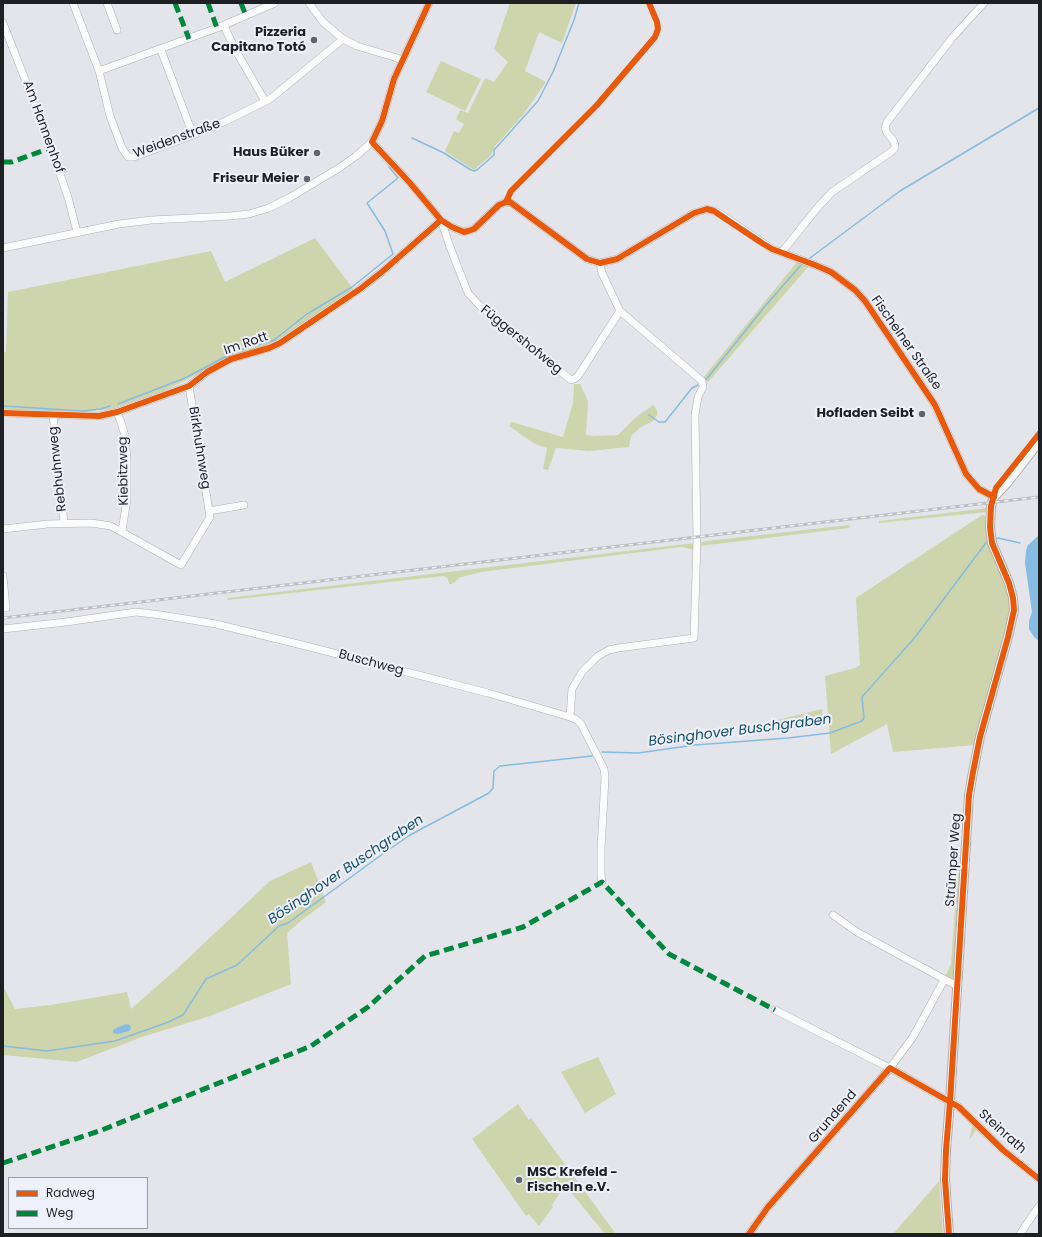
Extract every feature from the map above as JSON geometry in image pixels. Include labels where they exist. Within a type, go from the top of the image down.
[{"type":"street","points":[[73,3],[99,72],[224,26],[274,3]]},
{"type":"street","points":[[107,3],[117,30]]},
{"type":"street","points":[[309,3],[323,22],[342,39],[357,46],[394,56],[402,60]]},
{"type":"street","points":[[3,248],[119,224],[152,220],[249,214],[269,208],[289,198],[339,168],[372,142],[382,121],[394,79],[429,3]]},
{"type":"street","points":[[782,252],[832,192],[895,148],[893,140],[885,128],[886,122],[952,38],[984,3]]},
{"type":"street","name":"Am Hannenhof","points":[[3,23],[41,120],[68,197],[78,232]]},
{"type":"street","points":[[224,26],[236,51],[265,101]]},
{"type":"street","name":"Weidenstraße","points":[[99,72],[110,116],[122,148],[128,157],[134,157],[194,135],[270,99],[342,39]]},
{"type":"street","points":[[161,50],[194,135]]},
{"type":"street","points":[[372,142],[410,183],[441,220],[464,232],[468,231],[474,229],[499,205],[510,202],[587,259],[600,263],[602,273],[620,310],[702,381],[703,387],[698,397],[696,415],[697,540],[694,638],[609,650],[598,656],[582,672],[572,689],[570,717],[577,720],[581,724],[604,769],[605,778],[601,856],[602,882]]},
{"type":"street","name":"Fischelner Straße","points":[[600,263],[617,259],[694,213],[707,209],[722,215],[762,243],[831,272],[854,290],[865,301],[935,405],[966,474],[979,488],[994,497]]},
{"type":"street","name":"Függershofweg","points":[[441,220],[468,293],[478,305],[571,380],[578,376],[620,310]]},
{"type":"street","name":"Im Rott","points":[[3,413],[99,416],[117,412],[189,386],[207,372],[231,359],[269,348],[280,343],[360,289],[383,271],[441,220]]},
{"type":"street","name":"Birkhuhnweg","points":[[122,531],[181,565],[210,517],[189,386]]},
{"type":"street","name":"Kiebitzweg","points":[[117,412],[125,436],[127,461],[127,499],[122,531]]},
{"type":"street","name":"Rebhuhnweg","points":[[52,415],[64,523]]},
{"type":"street","points":[[994,497],[1039,442]]},
{"type":"street","name":"Strümper Weg","points":[[949,1234],[945,1180],[946,1150],[967,818],[972,772],[1014,610],[1013,598],[1009,583],[991,539],[991,513],[994,497]]},
{"type":"street","points":[[209,511],[244,505]]},
{"type":"street","points":[[3,529],[48,524],[97,523],[111,526],[122,531]]},
{"type":"street","points":[[3,576],[5,608]]},
{"type":"street","name":"Buschweg","points":[[3,628],[66,622],[136,612],[161,614],[216,624],[306,646],[488,693],[570,717]]},
{"type":"street","points":[[833,915],[857,932],[957,986]]},
{"type":"street","name":"Grundend","points":[[749,1234],[768,1207],[890,1068],[913,1037],[944,980]]},
{"type":"street","points":[[775,1010],[890,1068],[950,1102]]},
{"type":"street","name":"Steinrath","points":[[950,1102],[959,1107],[1003,1150],[1039,1179]]},
{"type":"street","points":[[1020,1234],[1039,1206]]},
{"type":"green space","points":[[510,3],[576,3],[562,43],[539,32],[525,71],[546,82],[523,115],[495,146],[491,155],[474,170],[445,151],[454,131],[459,133],[464,124],[456,119],[460,110],[468,113],[485,78],[494,82],[508,62],[494,49]]},
{"type":"green space","points":[[441,61],[481,79],[465,111],[426,92]]},
{"type":"green space","points":[[315,238],[354,290],[279,341],[229,356],[166,390],[112,409],[78,412],[3,409],[3,352],[6,352],[8,292],[211,251],[225,282]]},
{"type":"green space","points":[[797,262],[809,266],[708,382],[703,378]]},
{"type":"green space","points":[[574,384],[580,384],[588,401],[586,435],[618,435],[634,419],[653,405],[657,410],[657,415],[653,421],[641,427],[631,436],[629,447],[589,451],[556,448],[548,470],[543,469],[547,448],[535,444],[509,426],[512,422],[563,437],[573,403]]},
{"type":"green space","points":[[988,508],[987,512],[879,523],[879,521]]},
{"type":"green space","points":[[982,515],[987,516],[1007,583],[1012,611],[976,745],[893,752],[887,724],[831,754],[825,676],[855,668],[860,665],[856,598]]},
{"type":"green space","points":[[849,525],[850,528],[699,546],[699,542]]},
{"type":"green space","points":[[695,543],[695,550],[682,547],[481,572],[461,577],[452,584],[449,584],[448,579],[444,576],[228,600],[227,598]]},
{"type":"green space","points":[[822,709],[824,724],[738,735],[737,730]]},
{"type":"green space","points":[[311,862],[326,902],[287,933],[291,984],[210,1016],[142,1037],[77,1062],[3,1055],[3,986],[15,1009],[51,1005],[127,992],[131,1009],[180,966],[270,881]]},
{"type":"green space","points":[[958,874],[960,874],[961,878],[959,903],[955,905]]},
{"type":"green space","points":[[955,908],[957,908],[959,912],[956,975],[952,979],[944,978],[951,964]]},
{"type":"green space","points":[[598,1057],[616,1094],[585,1113],[561,1072]]},
{"type":"green space","points":[[518,1104],[529,1120],[531,1118],[616,1234],[605,1234],[565,1185],[552,1205],[547,1198],[553,1207],[539,1226],[529,1214],[526,1216],[472,1139]]},
{"type":"green space","points":[[973,1124],[1039,1182],[1039,1184],[976,1130],[969,1140]]},
{"type":"green space","points":[[939,1181],[943,1234],[893,1234]]},
{"type":"water","points":[[1039,535],[1039,641],[1034,637],[1029,629],[1029,621],[1032,612],[1025,563],[1028,545]]},
{"type":"water","points":[[126,1024],[130,1025],[131,1028],[129,1031],[118,1034],[113,1033],[113,1030]]},
{"type":"waterway","points":[[412,138],[444,153],[471,170],[477,170],[494,155],[494,150],[538,101],[553,72],[574,20],[579,3]]},
{"type":"waterway","points":[[810,258],[900,191],[1039,108]]},
{"type":"waterway","points":[[118,404],[185,378],[236,351],[274,340],[307,314],[352,287],[393,254],[385,231],[367,203],[398,178],[389,167]]},
{"type":"waterway","points":[[705,381],[766,305],[802,264]]},
{"type":"waterway","points":[[649,415],[659,422],[665,422],[692,388],[698,385]]},
{"type":"waterway","points":[[3,406],[83,411],[101,409],[110,406]]},
{"type":"waterway","name":"Bösinghover Buschgraben","points":[[995,539],[998,538],[1020,543]]},
{"type":"waterway","name":"Bösinghover Buschgraben","points":[[602,752],[638,753],[695,745],[788,738],[830,733],[862,721],[864,718],[862,697],[916,636],[989,540]]},
{"type":"waterway","name":"Bösinghover Buschgraben","points":[[3,1046],[47,1051],[115,1041],[166,1023],[183,1015],[206,979],[237,965],[279,926],[288,923],[410,835],[489,793],[493,788],[494,771],[500,766],[592,756]]},
{"type":"railway","points":[[3,618],[1039,497]]},
{"type":"marked path","points":[[175,3],[189,39]]},
{"type":"marked path","points":[[208,3],[217,28]]},
{"type":"marked path","points":[[241,3],[246,16]]},
{"type":"marked path","points":[[3,162],[12,162],[50,148]]},
{"type":"marked path","points":[[3,1163],[102,1130],[311,1046],[368,1007],[425,956],[523,927],[602,882],[669,954],[775,1010]]},
{"type":"cycle path","points":[[429,3],[394,79],[382,121],[372,142],[410,183],[441,220],[464,232],[468,231],[474,229],[499,205],[510,202],[587,259],[600,263],[617,259],[694,213],[707,209],[714,211],[772,249],[831,272],[855,290],[865,301],[935,405],[966,474],[979,489],[994,497]]},
{"type":"cycle path","points":[[506,202],[511,191],[597,105],[655,37],[658,29],[657,22],[649,3]]},
{"type":"cycle path","points":[[3,413],[99,416],[117,412],[189,386],[207,372],[231,359],[269,348],[280,343],[360,289],[383,271],[441,220]]},
{"type":"cycle path","points":[[949,1234],[945,1180],[946,1150],[969,795],[980,737],[1014,610],[1013,598],[1009,583],[992,543],[990,527],[991,506],[996,488],[1039,434]]},
{"type":"cycle path","points":[[749,1234],[768,1207],[890,1068],[959,1107],[1003,1150],[1039,1179]]},
{"type":"place","name":"Pizzeria Capitano Totó","points":[[314,40]]},
{"type":"place","name":"Haus Büker","points":[[317,153]]},
{"type":"place","name":"Friseur Meier","points":[[307,179]]},
{"type":"place","name":"Hofladen Seibt","points":[[922,414]]},
{"type":"place","name":"MSC Krefeld - Fischeln e.V.","points":[[519,1180]]}]
